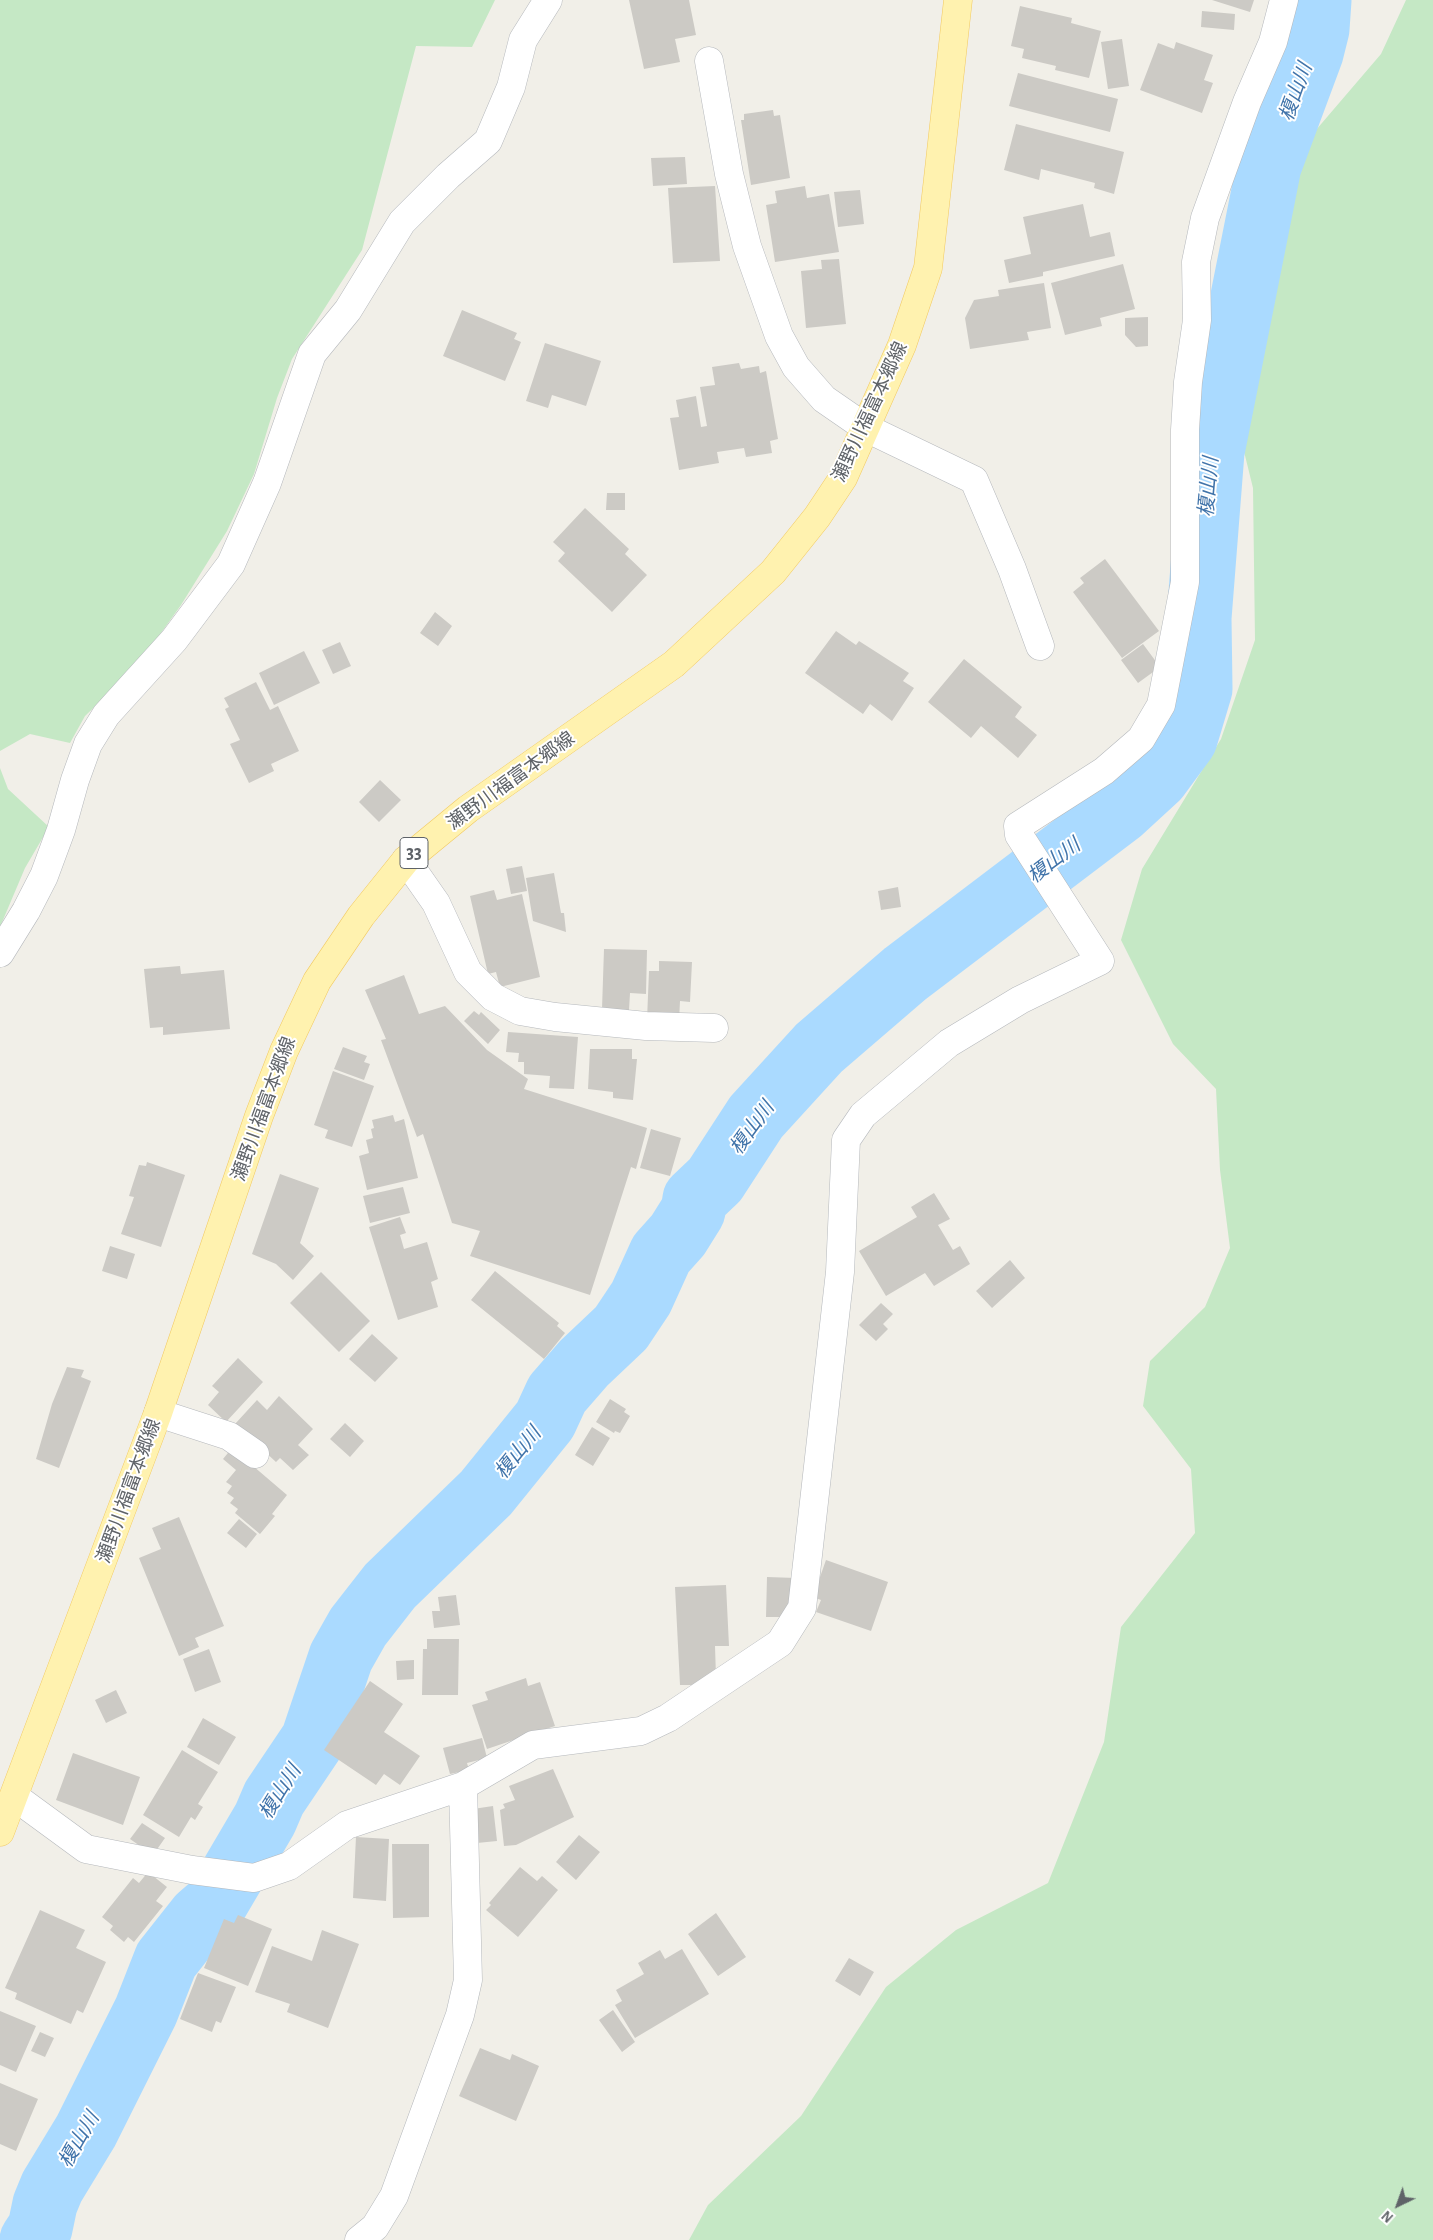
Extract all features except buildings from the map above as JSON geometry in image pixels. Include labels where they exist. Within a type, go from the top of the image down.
[{"type":"main road","name":"瀬野川福富本郷線","points":[[0,1832],[15,1798],[158,1413],[259,1116],[284,1051],[317,981],[362,916],[406,860],[468,809],[674,664],[712,631],[773,572],[816,517],[843,478],[902,345],[928,268],[958,0]]},
{"type":"street","points":[[0,953],[26,911],[44,876],[61,830],[74,780],[88,744],[106,715],[174,640],[231,564],[267,484],[312,354],[348,310],[402,222],[448,176],[488,141],[511,87],[523,40],[548,0]]},
{"type":"street","points":[[15,1798],[86,1849],[192,1870],[254,1878],[289,1866],[347,1826],[463,1786],[533,1745],[640,1731],[668,1718],[780,1643],[802,1608],[840,1272],[846,1140],[863,1115],[950,1042],[1020,1000],[1100,961],[1020,835],[1018,826],[1104,771],[1142,739],[1161,705],[1185,582],[1184,430],[1188,382],[1197,320],[1196,262],[1205,218],[1247,102],[1273,42],[1284,0]]},
{"type":"street","points":[[709,61],[729,174],[746,246],[779,336],[796,367],[824,399],[866,428],[974,480],[1012,569],[1040,646]]},
{"type":"street","points":[[406,860],[436,903],[468,972],[493,997],[520,1010],[555,1017],[646,1026],[714,1028]]},
{"type":"street","points":[[158,1413],[229,1436],[255,1454]]},
{"type":"street","points":[[359,2240],[375,2227],[394,2196],[460,2015],[468,1980],[463,1786]]},
{"type":"green space","points":[[0,0],[495,0],[472,47],[416,46],[362,250],[292,359],[277,398],[254,474],[227,531],[181,605],[138,665],[85,716],[70,743],[30,734],[0,751]]},
{"type":"green space","points":[[1406,0],[1433,0],[1433,2240],[689,2240],[708,2205],[801,2116],[886,1987],[956,1930],[1048,1883],[1104,1742],[1121,1627],[1195,1533],[1191,1469],[1143,1406],[1150,1361],[1205,1307],[1230,1248],[1220,1170],[1216,1089],[1173,1044],[1121,940],[1142,869],[1221,739],[1255,640],[1253,488],[1217,342],[1248,221],[1298,151],[1381,54]]},
{"type":"green space","points":[[0,768],[8,789],[49,827],[25,868],[0,927]]},
{"type":"waterway","name":"榎山川","points":[[32,2240],[40,2228],[45,2204],[52,2187],[86,2131],[146,2011],[166,1960],[200,1917],[215,1904],[265,1819],[274,1798],[313,1740],[341,1657],[358,1627],[390,1586],[486,1493],[545,1420],[557,1394],[584,1363],[621,1328],[641,1298],[661,1254],[678,1235],[693,1211],[695,1199],[715,1180],[756,1117],[819,1048],[905,974],[1120,811],[1157,777],[1185,739],[1200,689],[1199,618],[1212,452],[1269,166],[1311,53],[1317,29],[1319,0]]}]
